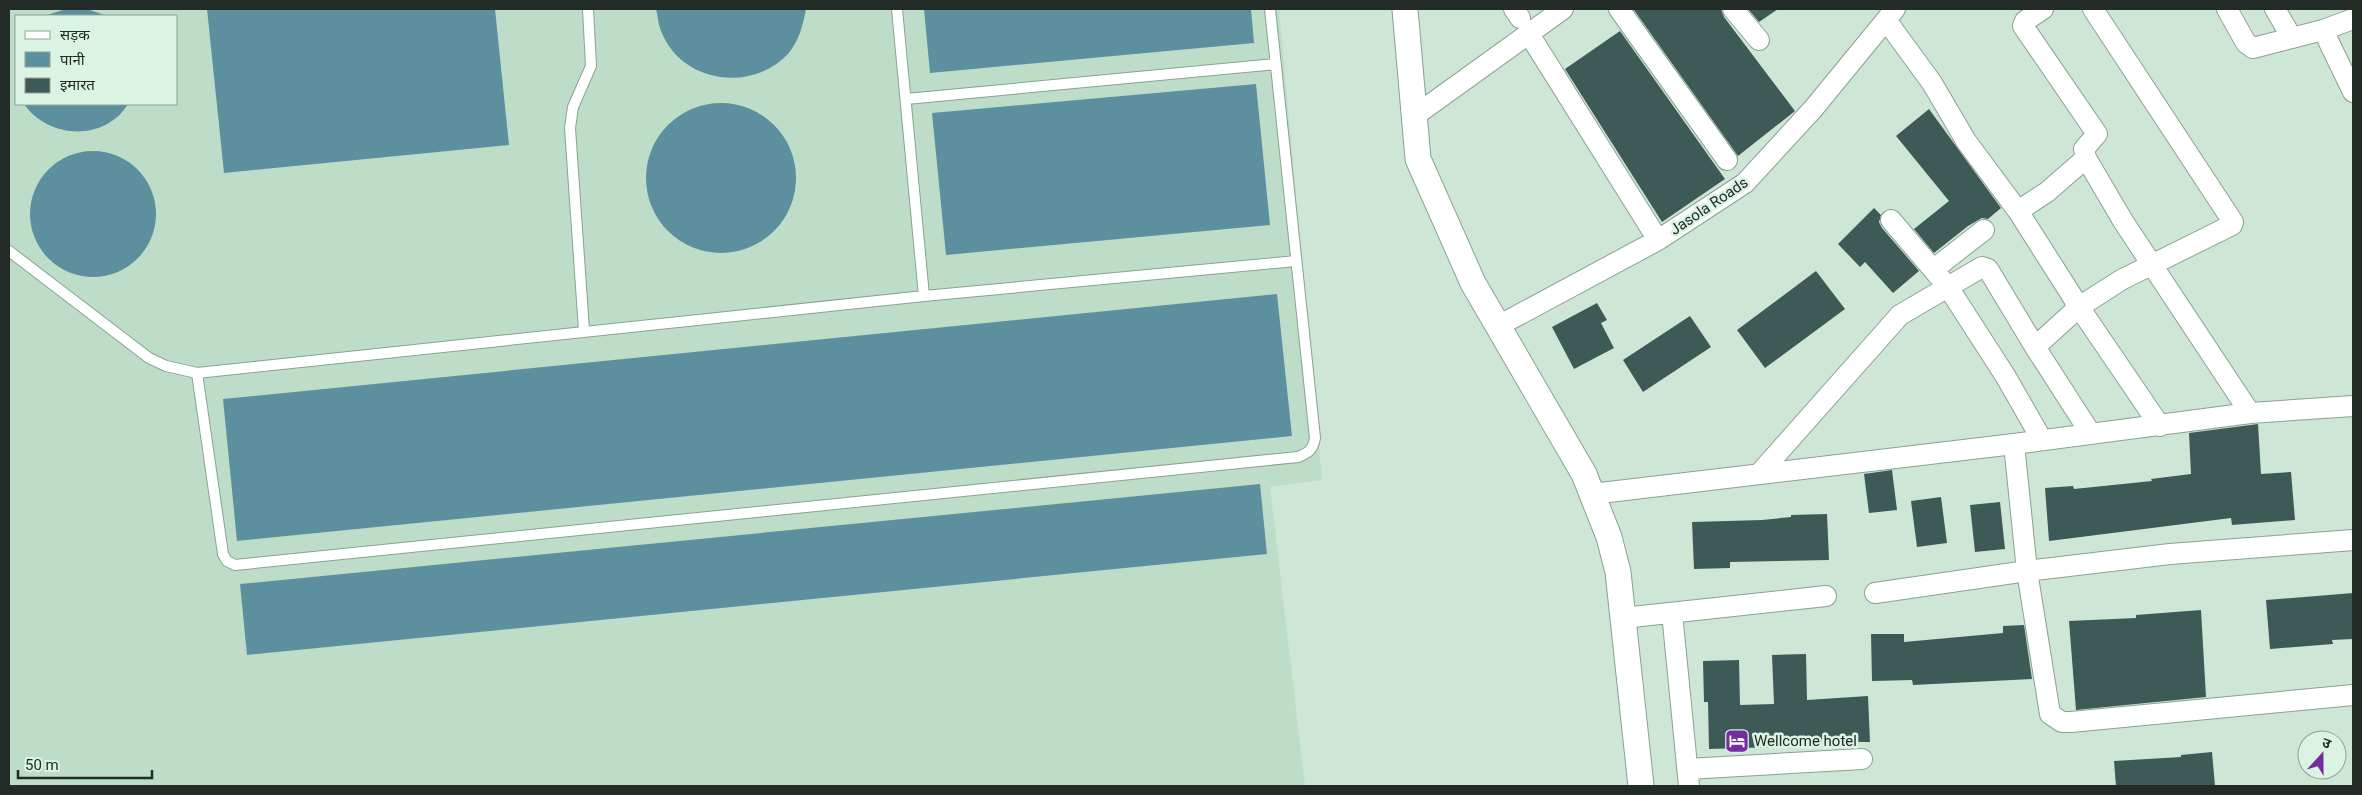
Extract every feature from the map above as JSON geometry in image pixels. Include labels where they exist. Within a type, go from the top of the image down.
[{"type":"street","points":[[1405,9],[1418,159],[1473,283],[1584,474],[1609,537],[1616,563],[1642,786]]},
{"type":"street","points":[[1414,117],[1521,20],[1563,9]]},
{"type":"street","points":[[1619,9],[1727,160]]},
{"type":"street","points":[[1733,9],[1758,40]]},
{"type":"street","points":[[2043,9],[2025,21],[2023,26],[2097,134],[2084,149],[2086,158],[2123,221],[2250,413]]},
{"type":"street","points":[[2035,346],[2079,306],[2102,291],[2232,225],[2233,222],[2093,9]]},
{"type":"street","points":[[2227,9],[2249,46],[2253,48],[2323,30],[2353,18]]},
{"type":"street","points":[[2276,9],[2292,38]]},
{"type":"street","points":[[1891,14],[1966,141],[2018,211],[2160,426]]},
{"type":"street","name":"Jasola Roads","points":[[1498,326],[1658,240],[1754,175],[1813,109],[1891,14]]},
{"type":"street","points":[[1521,20],[1658,240]]},
{"type":"street","points":[[2323,30],[2353,92]]},
{"type":"street","points":[[2018,211],[2047,192],[2086,158]]},
{"type":"street","points":[[1891,220],[1948,287],[2006,377],[2042,440]]},
{"type":"street","points":[[1934,269],[1984,230]]},
{"type":"street","points":[[1759,474],[1885,330],[1906,312],[1985,266],[2091,434]]},
{"type":"street","points":[[1592,494],[2014,444],[2250,413],[2353,406]]},
{"type":"street","points":[[2014,444],[2027,571],[2050,714],[2055,719],[2071,722],[2353,695]]},
{"type":"street","points":[[1875,593],[2027,571],[2170,554],[2353,540]]},
{"type":"street","points":[[1623,618],[1826,596]]},
{"type":"street","points":[[1672,613],[1688,778],[1862,759]]},
{"type":"lane","points":[[584,330],[570,128],[573,107],[591,66],[588,9]]},
{"type":"lane","points":[[897,9],[924,296]]},
{"type":"lane","points":[[197,373],[223,554],[227,561],[235,565],[1298,457],[1308,453],[1313,446],[1314,438],[1270,9]]},
{"type":"lane","points":[[906,99],[1276,64]]},
{"type":"lane","points":[[9,251],[149,358],[166,366],[197,373],[584,330],[1296,261]]},
{"type":"shaded area","points":[[9,9],[1279,9],[1322,480],[1270,487],[1305,786],[9,786]]},
{"type":"water","points":[[66,9],[87,9],[104,15],[47,15]]},
{"type":"water","points":[[207,9],[495,9],[509,145],[224,173]]},
{"type":"water","points":[[656,9],[806,9],[800,33],[788,54],[773,66],[755,74],[737,78],[718,77],[700,71],[684,62],[671,49],[661,31]]},
{"type":"water","points":[[924,9],[1251,9],[1254,43],[930,73]]},
{"type":"water","points":[[1256,84],[1270,225],[946,255],[932,113]]},
{"type":"water","points":[[721,103],[750,109],[774,125],[790,149],[796,178],[790,207],[774,231],[750,247],[721,253],[692,247],[668,231],[652,207],[646,178],[652,149],[668,125],[692,109]]},
{"type":"water","points":[[25,105],[127,105],[118,116],[105,125],[91,130],[61,129],[47,124],[34,116]]},
{"type":"water","points":[[93,151],[117,156],[137,170],[151,190],[156,214],[151,238],[137,258],[117,272],[93,277],[69,272],[49,258],[35,238],[30,214],[35,190],[49,170],[69,156]]},
{"type":"water","points":[[1277,294],[1292,436],[237,541],[223,399]]},
{"type":"water","points":[[1260,484],[1267,554],[247,655],[240,584]]},
{"type":"building","points":[[1721,9],[1724,17],[1795,111],[1738,156],[1634,10]]},
{"type":"building","points":[[1748,9],[1778,9],[1759,22]]},
{"type":"building","points":[[1620,31],[1725,179],[1662,222],[1565,69]]},
{"type":"building","points":[[1929,109],[2001,208],[1988,219],[1982,218],[1968,226],[1934,253],[1914,229],[1949,201],[1896,136]]},
{"type":"building","points":[[1874,208],[1881,215],[1879,222],[1882,228],[1919,271],[1893,293],[1865,262],[1860,267],[1838,244]]},
{"type":"building","points":[[1816,271],[1845,309],[1765,368],[1737,330]]},
{"type":"building","points":[[1597,303],[1607,320],[1601,323],[1614,348],[1574,369],[1552,327]]},
{"type":"building","points":[[1690,316],[1711,347],[1643,392],[1623,360]]},
{"type":"building","points":[[2258,424],[2261,474],[2291,472],[2295,520],[2232,525],[2231,518],[2049,541],[2045,488],[2073,486],[2074,489],[2152,481],[2151,479],[2191,474],[2189,433]]},
{"type":"building","points":[[1892,470],[1897,510],[1869,513],[1864,474]]},
{"type":"building","points":[[1941,497],[1947,543],[1917,547],[1911,501]]},
{"type":"building","points":[[2000,502],[2005,549],[1975,552],[1970,505]]},
{"type":"building","points":[[1827,514],[1829,560],[1730,562],[1730,568],[1694,569],[1692,522],[1762,520],[1791,517],[1791,515]]},
{"type":"building","points":[[2353,593],[2353,639],[2332,640],[2333,644],[2270,649],[2266,600]]},
{"type":"building","points":[[2201,610],[2206,697],[2076,710],[2069,621],[2136,618],[2136,615]]},
{"type":"building","points":[[2024,625],[2032,679],[1913,685],[1912,680],[1872,681],[1871,634],[1904,634],[1904,642],[2003,633],[2003,626]]},
{"type":"building","points":[[1806,654],[1807,700],[1868,696],[1870,742],[1806,742],[1806,744],[1776,745],[1776,747],[1709,749],[1708,702],[1704,702],[1703,661],[1739,660],[1740,705],[1774,704],[1772,655]]},
{"type":"building","points":[[2212,752],[2215,786],[2116,786],[2114,761],[2181,757],[2181,755]]},
{"type":"place","name":"Wellcome hotel","points":[[1737,741]]}]
